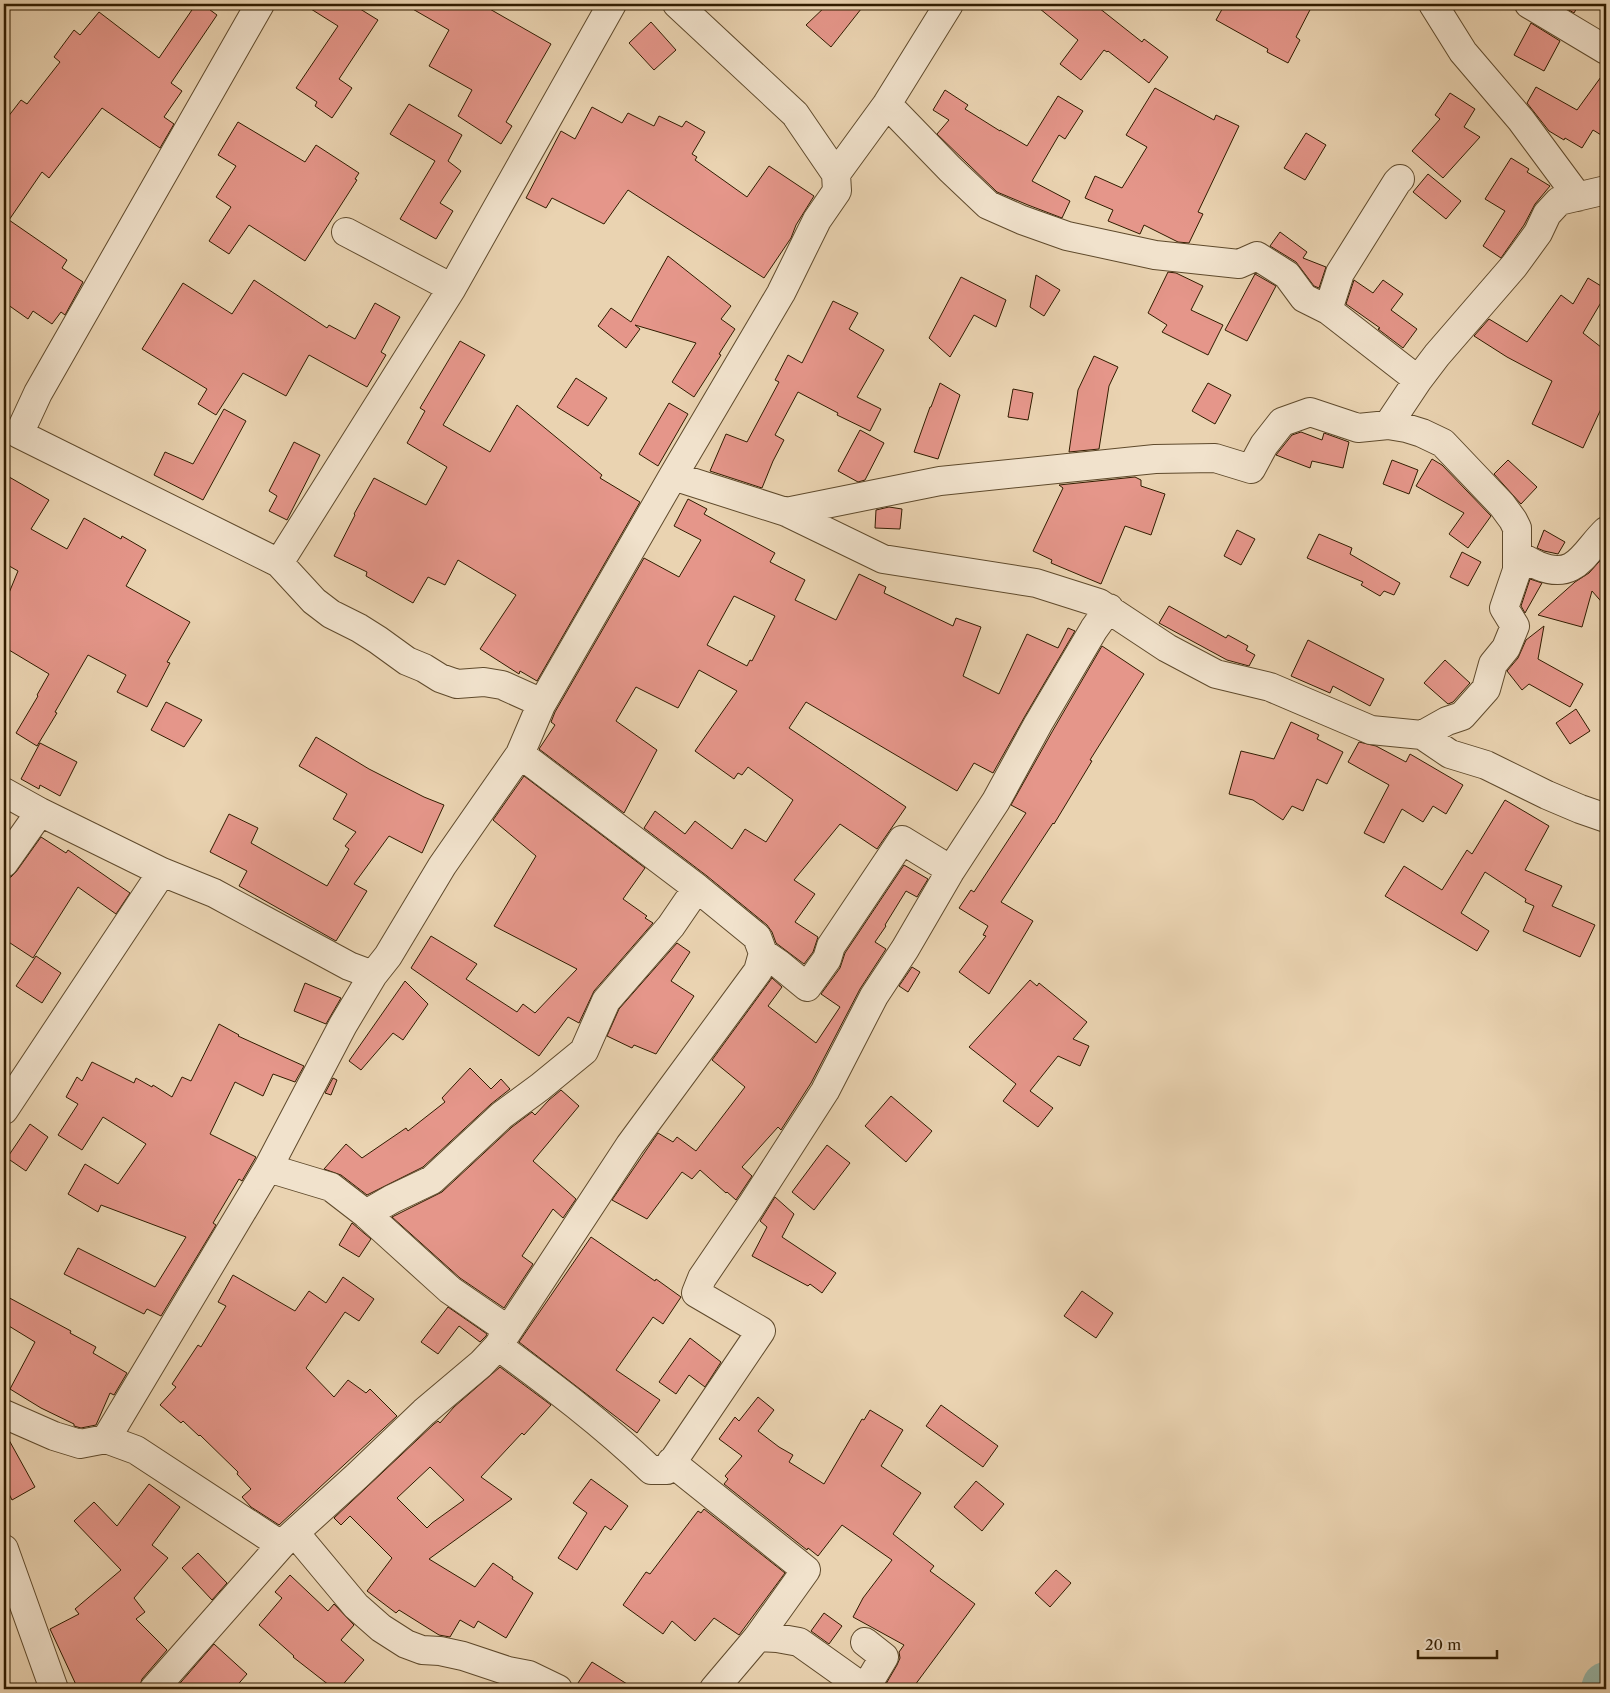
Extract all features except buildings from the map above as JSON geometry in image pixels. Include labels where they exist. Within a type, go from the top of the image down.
[{"type":"street","points":[[260,4],[38,393],[19,434],[279,563],[314,601],[331,614],[378,640],[407,661],[440,678],[457,684],[484,682],[502,685],[542,702]]},
{"type":"street","points":[[279,563],[452,288],[612,4]]},
{"type":"street","points":[[106,1439],[268,1168],[343,1025],[373,975],[388,956],[442,866],[520,754],[542,702],[672,476],[781,293],[817,220],[837,191],[836,174],[794,114],[677,4]]},
{"type":"street","points":[[836,174],[887,104],[949,4]]},
{"type":"street","points":[[1433,4],[1463,52],[1521,120],[1578,197]]},
{"type":"street","points":[[1528,4],[1606,50]]},
{"type":"street","points":[[887,104],[988,205],[1022,220],[1067,236],[1155,255],[1239,264],[1257,256],[1287,274],[1304,298],[1328,310],[1418,380]]},
{"type":"street","points":[[1328,310],[1340,273],[1400,179]]},
{"type":"street","points":[[1388,425],[1437,355],[1514,266],[1538,233],[1547,214],[1559,201],[1606,190]]},
{"type":"street","points":[[346,232],[452,288]]},
{"type":"street","points":[[786,512],[940,481],[1155,459],[1215,458],[1251,469],[1264,445],[1282,422],[1310,412],[1358,428],[1388,425],[1422,433],[1443,443],[1502,506],[1517,528],[1517,570],[1504,608],[1515,626],[1506,648],[1493,664],[1486,689],[1462,716],[1446,721],[1422,735]]},
{"type":"street","points":[[672,476],[786,512],[883,559],[1036,583],[1099,603],[1167,648],[1216,674],[1270,687],[1371,730],[1422,735],[1450,754],[1486,765],[1547,795],[1606,818]]},
{"type":"street","points":[[1517,555],[1538,566],[1556,571],[1570,568],[1582,558],[1606,531]]},
{"type":"street","points":[[268,1168],[331,1187],[366,1214],[562,1393],[619,1440],[651,1470],[667,1470],[761,1331],[696,1293],[702,1278],[825,1091],[874,996],[905,949],[951,870],[996,801],[1094,628],[1109,608]]},
{"type":"street","points":[[520,754],[697,888],[756,937],[763,953],[807,987],[827,959],[831,946],[902,840],[951,870]]},
{"type":"street","points":[[4,792],[40,812],[162,872],[214,893],[343,962],[373,975]]},
{"type":"street","points":[[4,863],[40,812]]},
{"type":"street","points":[[4,1110],[162,872]]},
{"type":"street","points":[[366,1214],[432,1180],[502,1115],[584,1051],[606,1001],[671,926],[697,888]]},
{"type":"street","points":[[154,1689],[288,1539],[424,1412],[481,1364],[503,1338],[630,1145],[758,971],[763,953]]},
{"type":"street","points":[[4,1414],[54,1436],[80,1444],[106,1439],[136,1450],[288,1539],[356,1606],[381,1628],[406,1644],[422,1650],[440,1651],[462,1656],[508,1671],[529,1675],[558,1689]]},
{"type":"street","points":[[672,1462],[806,1570],[758,1637],[714,1689]]},
{"type":"street","points":[[4,1549],[54,1689]]},
{"type":"street","points":[[758,1637],[799,1642],[865,1689],[884,1657],[865,1642]]}]
